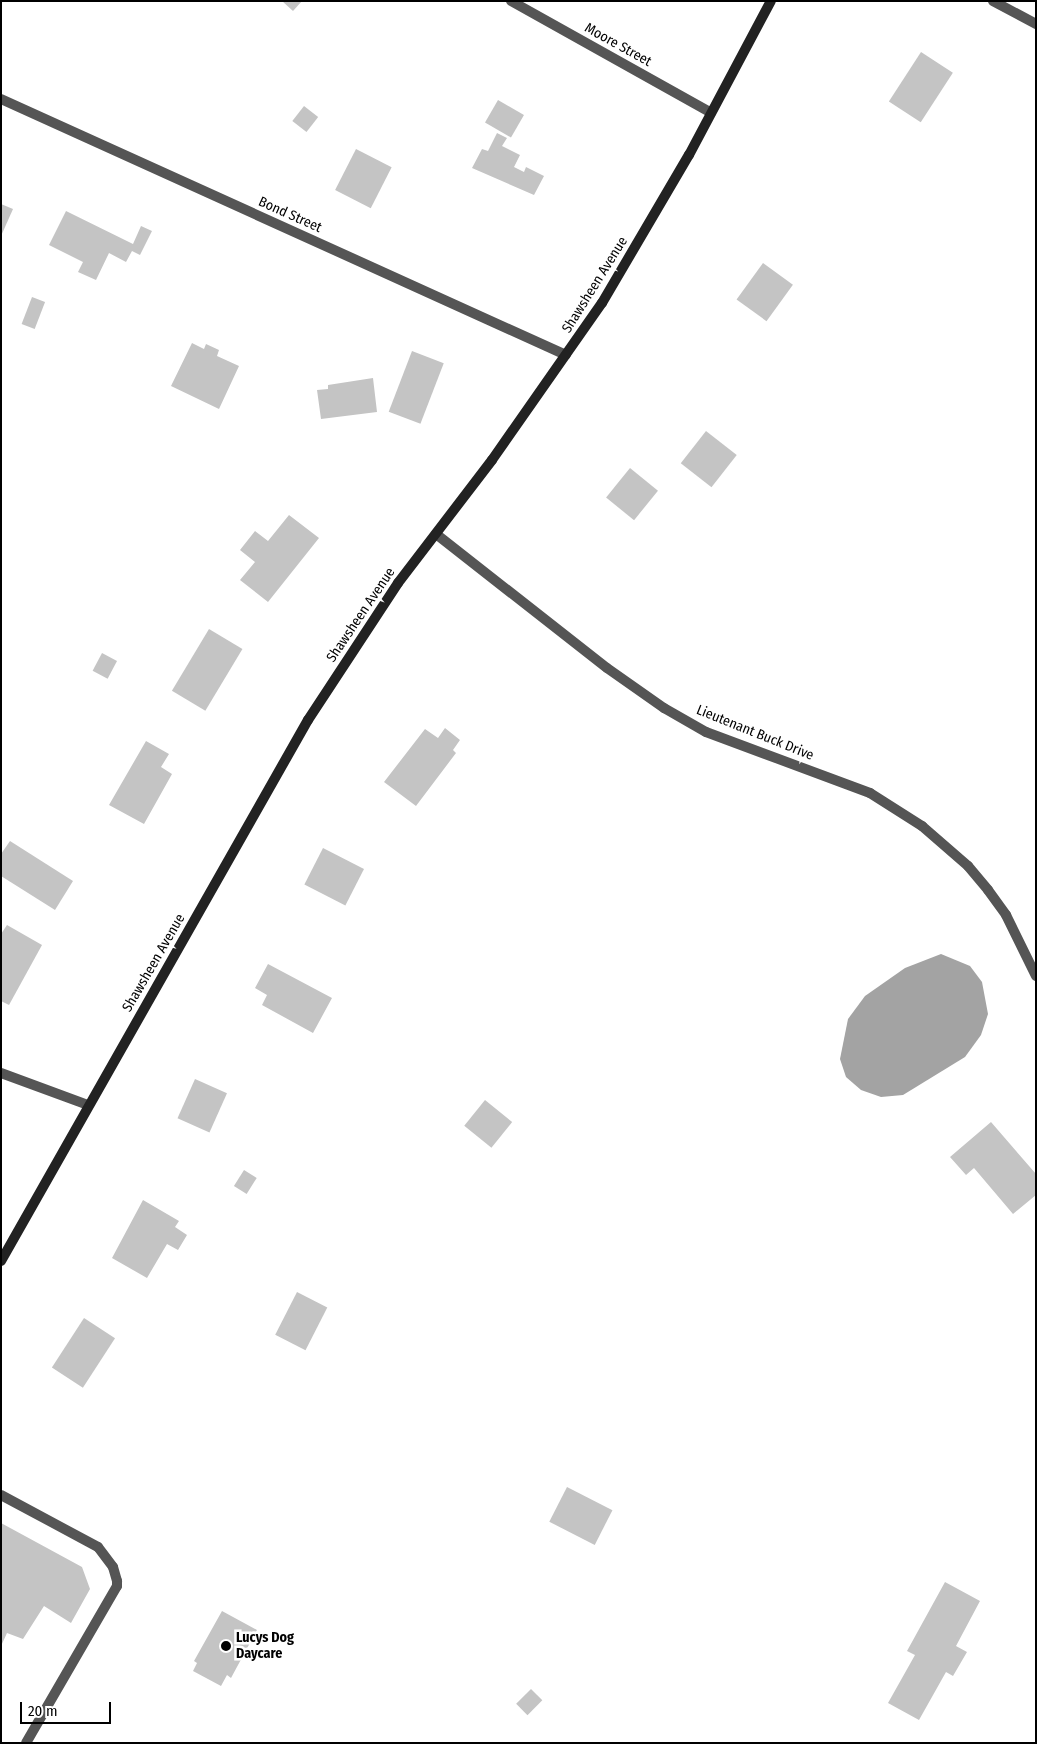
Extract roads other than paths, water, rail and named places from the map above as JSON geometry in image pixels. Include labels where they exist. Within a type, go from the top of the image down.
[{"type":"main road","name":"Shawsheen Avenue","points":[[1,1261],[308,720],[398,583],[436,534],[602,303],[711,113],[771,1]]},
{"type":"street","name":"Moore Street","points":[[511,1],[711,113]]},
{"type":"street","points":[[993,1],[1036,24]]},
{"type":"street","name":"Bond Street","points":[[1,99],[566,355]]},
{"type":"street","name":"Lieutenant Buck Drive","points":[[436,534],[607,668],[664,708],[706,732],[863,790],[922,826],[968,866],[988,890],[1006,915],[1036,976]]},
{"type":"street","points":[[1,1074],[88,1105]]},
{"type":"street","points":[[1,1496],[98,1547],[113,1567],[117,1586],[26,1743]]},
{"type":"place","name":"Lucys Dog Daycare","points":[[226,1646]]}]
